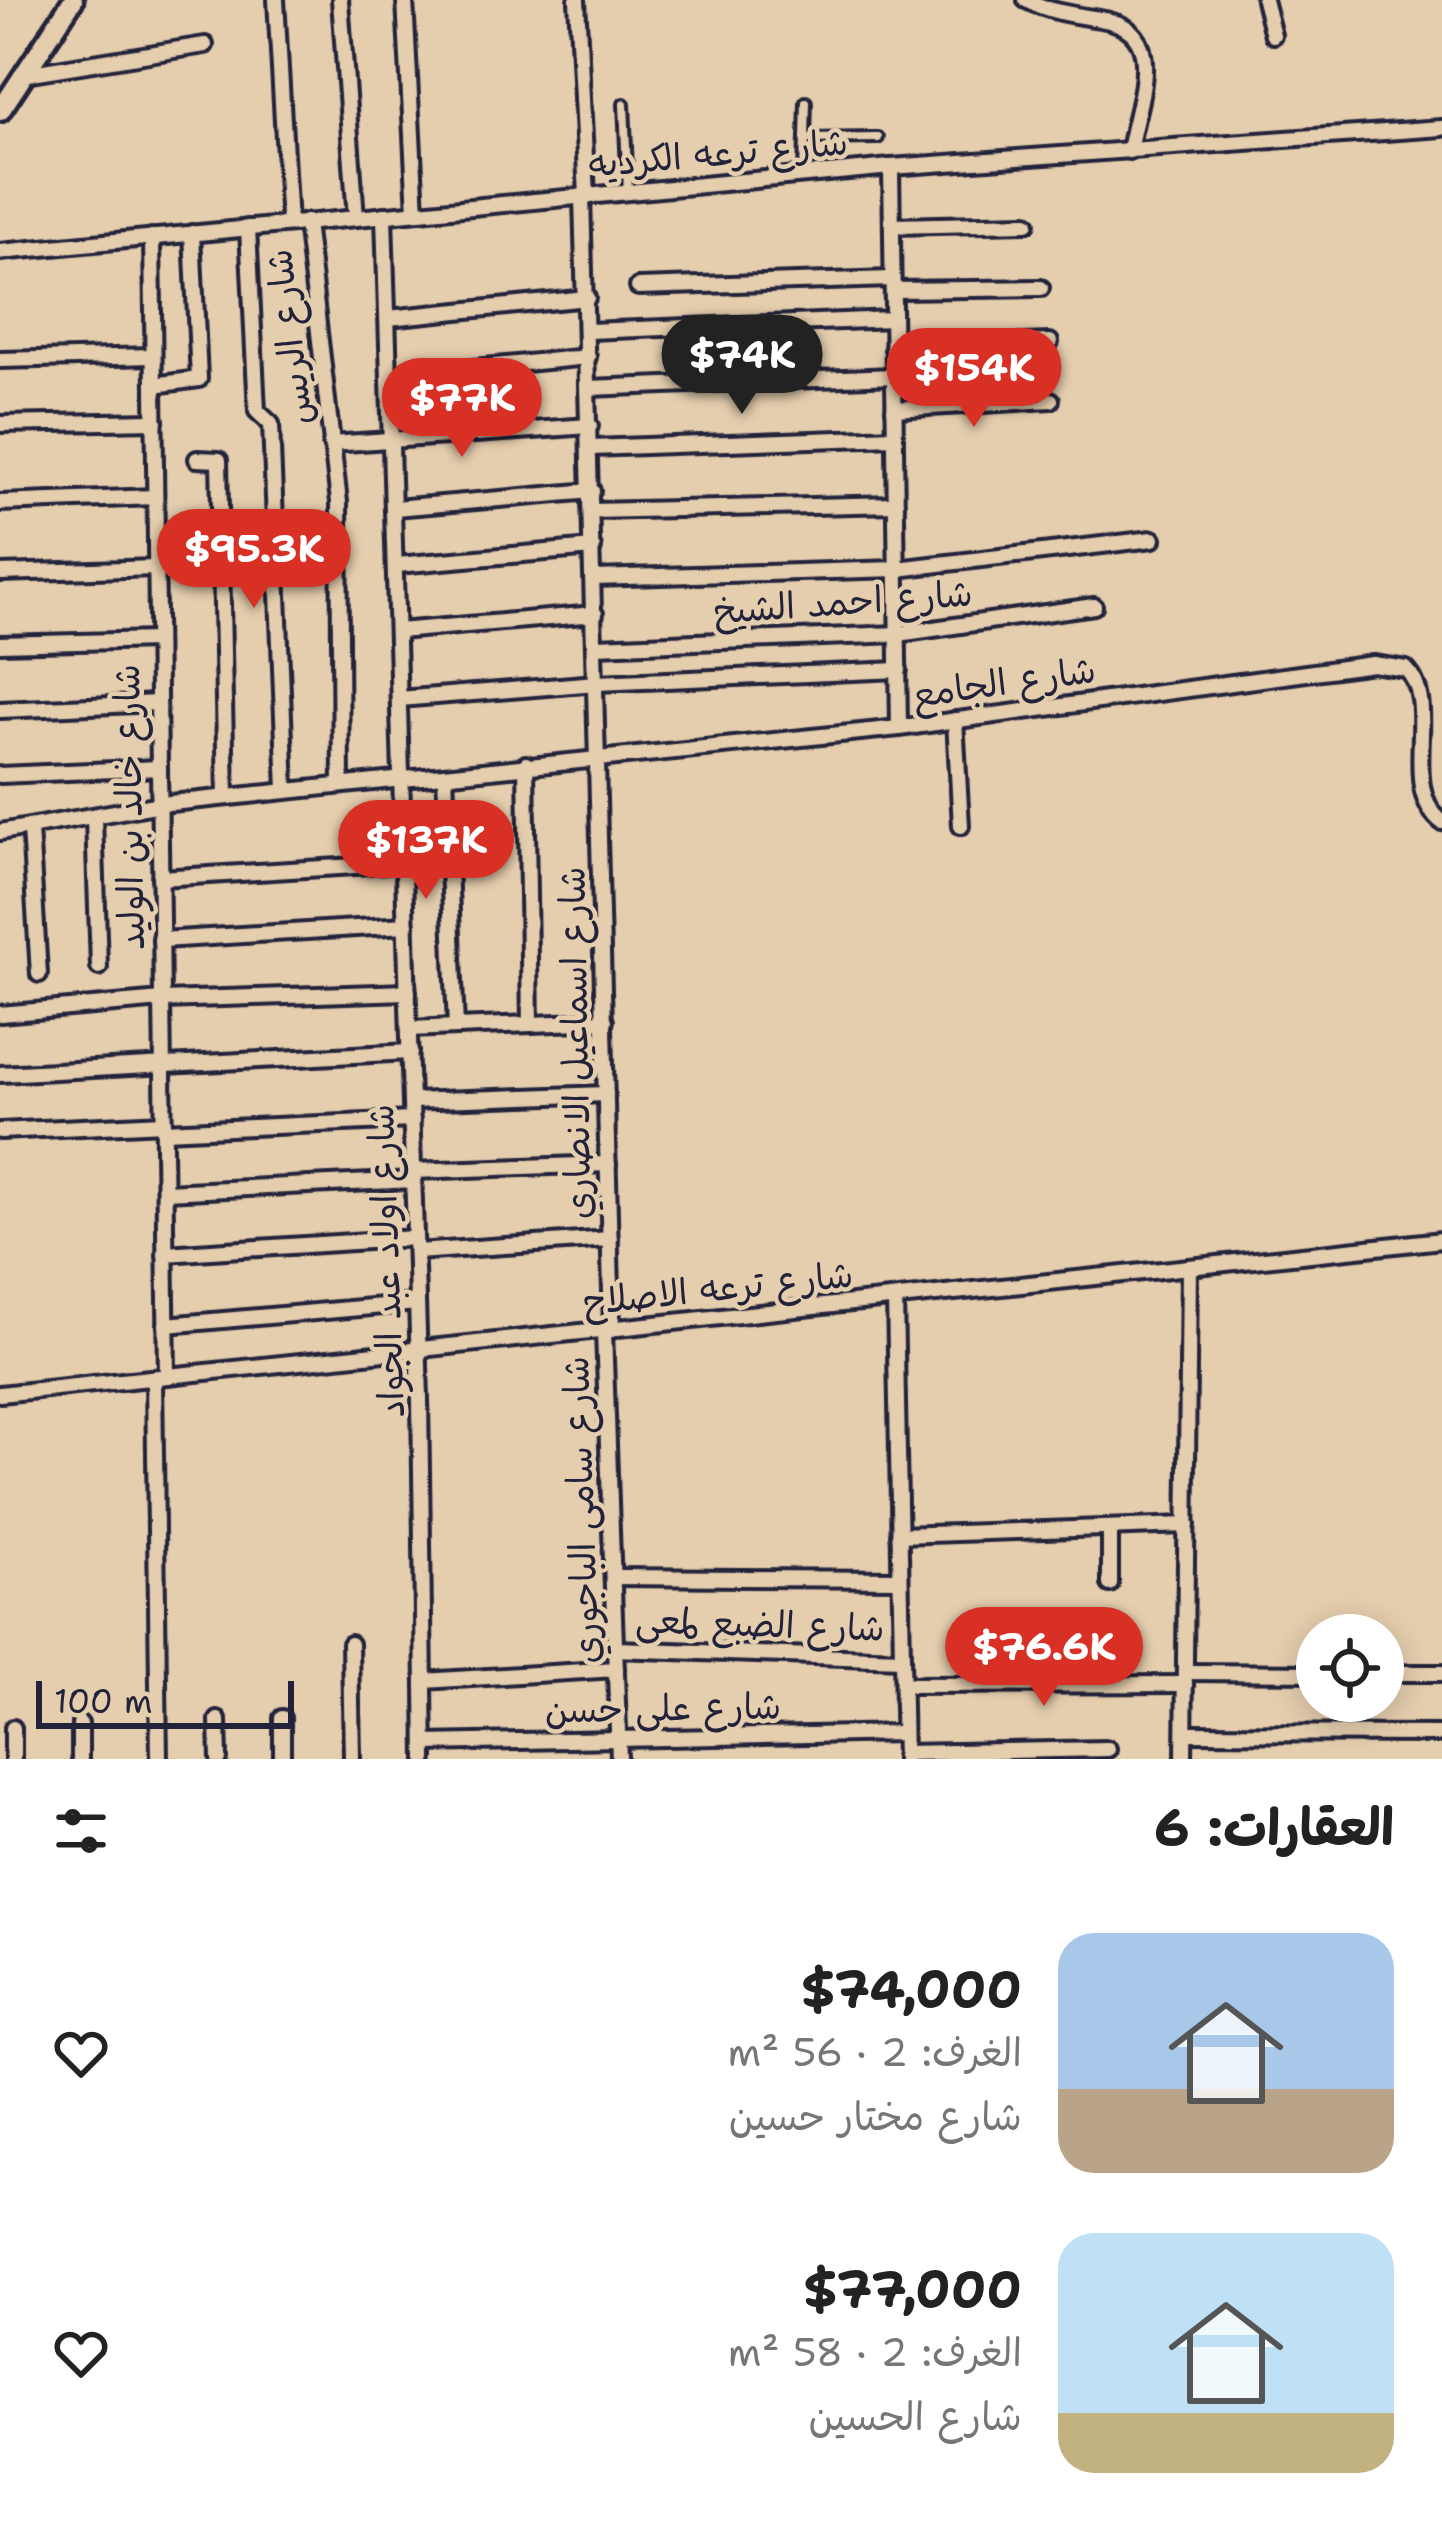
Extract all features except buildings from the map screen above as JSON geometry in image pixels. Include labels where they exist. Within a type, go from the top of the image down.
[{"type":"street","points":[[0,111],[73,0]]},
{"type":"street","points":[[276,0],[289,224]]},
{"type":"street","points":[[340,0],[356,218]]},
{"type":"street","points":[[405,0],[416,212]]},
{"type":"street","name":"شارع اسماعيل الانصاري","points":[[578,0],[610,1239],[608,1330]]},
{"type":"street","points":[[1027,0],[1046,10],[1119,22],[1137,32],[1145,51],[1129,151]]},
{"type":"street","points":[[1264,0],[1274,35]]},
{"type":"street","points":[[25,74],[205,45]]},
{"type":"street","name":"شارع ترعه الكرديه","points":[[0,252],[891,167],[1442,128]]},
{"type":"street","points":[[891,167],[899,728]]},
{"type":"street","name":"شارع اولاد عبد الجواد","points":[[384,215],[416,1245],[425,1751]]},
{"type":"street","name":"شارع الريس","points":[[306,223],[339,502],[341,785]]},
{"type":"street","points":[[892,226],[1027,223]]},
{"type":"street","points":[[248,228],[257,411],[268,420],[286,790]]},
{"type":"street","points":[[154,385],[199,380],[192,233]]},
{"type":"street","name":"شارع خالد بن الوليد","points":[[152,237],[166,1325],[160,1377],[159,1759]]},
{"type":"street","points":[[638,286],[1041,288]]},
{"type":"street","points":[[388,318],[587,298]]},
{"type":"street","points":[[587,331],[893,319]]},
{"type":"street","points":[[893,348],[1050,342]]},
{"type":"street","points":[[0,360],[154,356]]},
{"type":"street","points":[[391,376],[588,357]]},
{"type":"street","points":[[589,388],[894,376]]},
{"type":"street","points":[[895,409],[1052,400]]},
{"type":"street","points":[[0,424],[155,422]]},
{"type":"street","points":[[332,444],[590,426]]},
{"type":"street","points":[[591,448],[895,436]]},
{"type":"street","points":[[197,459],[219,460],[226,797]]},
{"type":"street","points":[[395,508],[592,490]]},
{"type":"street","points":[[0,503],[155,497]]},
{"type":"street","points":[[592,511],[896,505]]},
{"type":"street","points":[[594,578],[897,569],[1153,538]]},
{"type":"street","points":[[397,565],[593,548]]},
{"type":"street","points":[[0,573],[156,568]]},
{"type":"street","name":"شارع احمد الشيخ","points":[[596,646],[898,634],[1094,606]]},
{"type":"street","points":[[398,631],[595,614]]},
{"type":"street","points":[[0,644],[157,640]]},
{"type":"street","name":"شارع الجامع","points":[[0,832],[161,804],[599,755],[899,728],[1373,664],[1406,669],[1422,687],[1426,794],[1442,822]]},
{"type":"street","points":[[399,698],[597,682],[898,670]]},
{"type":"street","points":[[0,710],[158,703]]},
{"type":"street","points":[[955,720],[962,826]]},
{"type":"street","points":[[526,764],[530,1024]]},
{"type":"street","points":[[0,775],[159,768]]},
{"type":"street","points":[[445,775],[456,1027]]},
{"type":"street","points":[[94,818],[99,967]]},
{"type":"street","points":[[30,829],[39,974]]},
{"type":"street","points":[[160,878],[404,863]]},
{"type":"street","points":[[161,940],[406,925]]},
{"type":"street","points":[[0,1014],[162,1000],[408,992]]},
{"type":"street","points":[[409,1029],[605,1021]]},
{"type":"street","points":[[0,1074],[410,1052]]},
{"type":"street","points":[[411,1102],[606,1094]]},
{"type":"street","points":[[0,1131],[412,1120]]},
{"type":"street","points":[[165,1192],[608,1164]]},
{"type":"street","points":[[165,1254],[610,1239]]},
{"type":"street","name":"شارع ترعه الاصلاح","points":[[0,1394],[1442,1240]]},
{"type":"street","points":[[1184,1759],[1189,1267]]},
{"type":"street","points":[[895,1299],[904,1756],[1108,1749]]},
{"type":"street","points":[[166,1325],[417,1303]]},
{"type":"street","name":"شارع سامى الباجوري","points":[[608,1330],[619,1759]]},
{"type":"street","points":[[899,1535],[1186,1525]]},
{"type":"street","points":[[1110,1528],[1110,1584]]},
{"type":"street","points":[[613,1577],[900,1579]]},
{"type":"street","points":[[350,1644],[352,1759]]},
{"type":"street","name":"شارع الضبع لمعى","points":[[616,1649],[902,1659]]},
{"type":"street","points":[[424,1681],[616,1670]]},
{"type":"street","points":[[1404,1673],[1442,1673]]},
{"type":"street","points":[[903,1685],[1296,1674]]},
{"type":"street","points":[[281,1718],[282,1759]]},
{"type":"street","points":[[218,1720],[219,1759]]},
{"type":"street","points":[[80,1724],[80,1759]]},
{"type":"street","points":[[13,1728],[13,1759]]},
{"type":"street","name":"شارع على حسن","points":[[425,1751],[618,1738],[903,1733]]},
{"type":"street","points":[[1185,1733],[1442,1734]]},
{"type":"lane","points":[[804,175],[806,102]]},
{"type":"lane","points":[[624,104],[628,192]]},
{"type":"lane","points":[[805,140],[878,138]]}]
